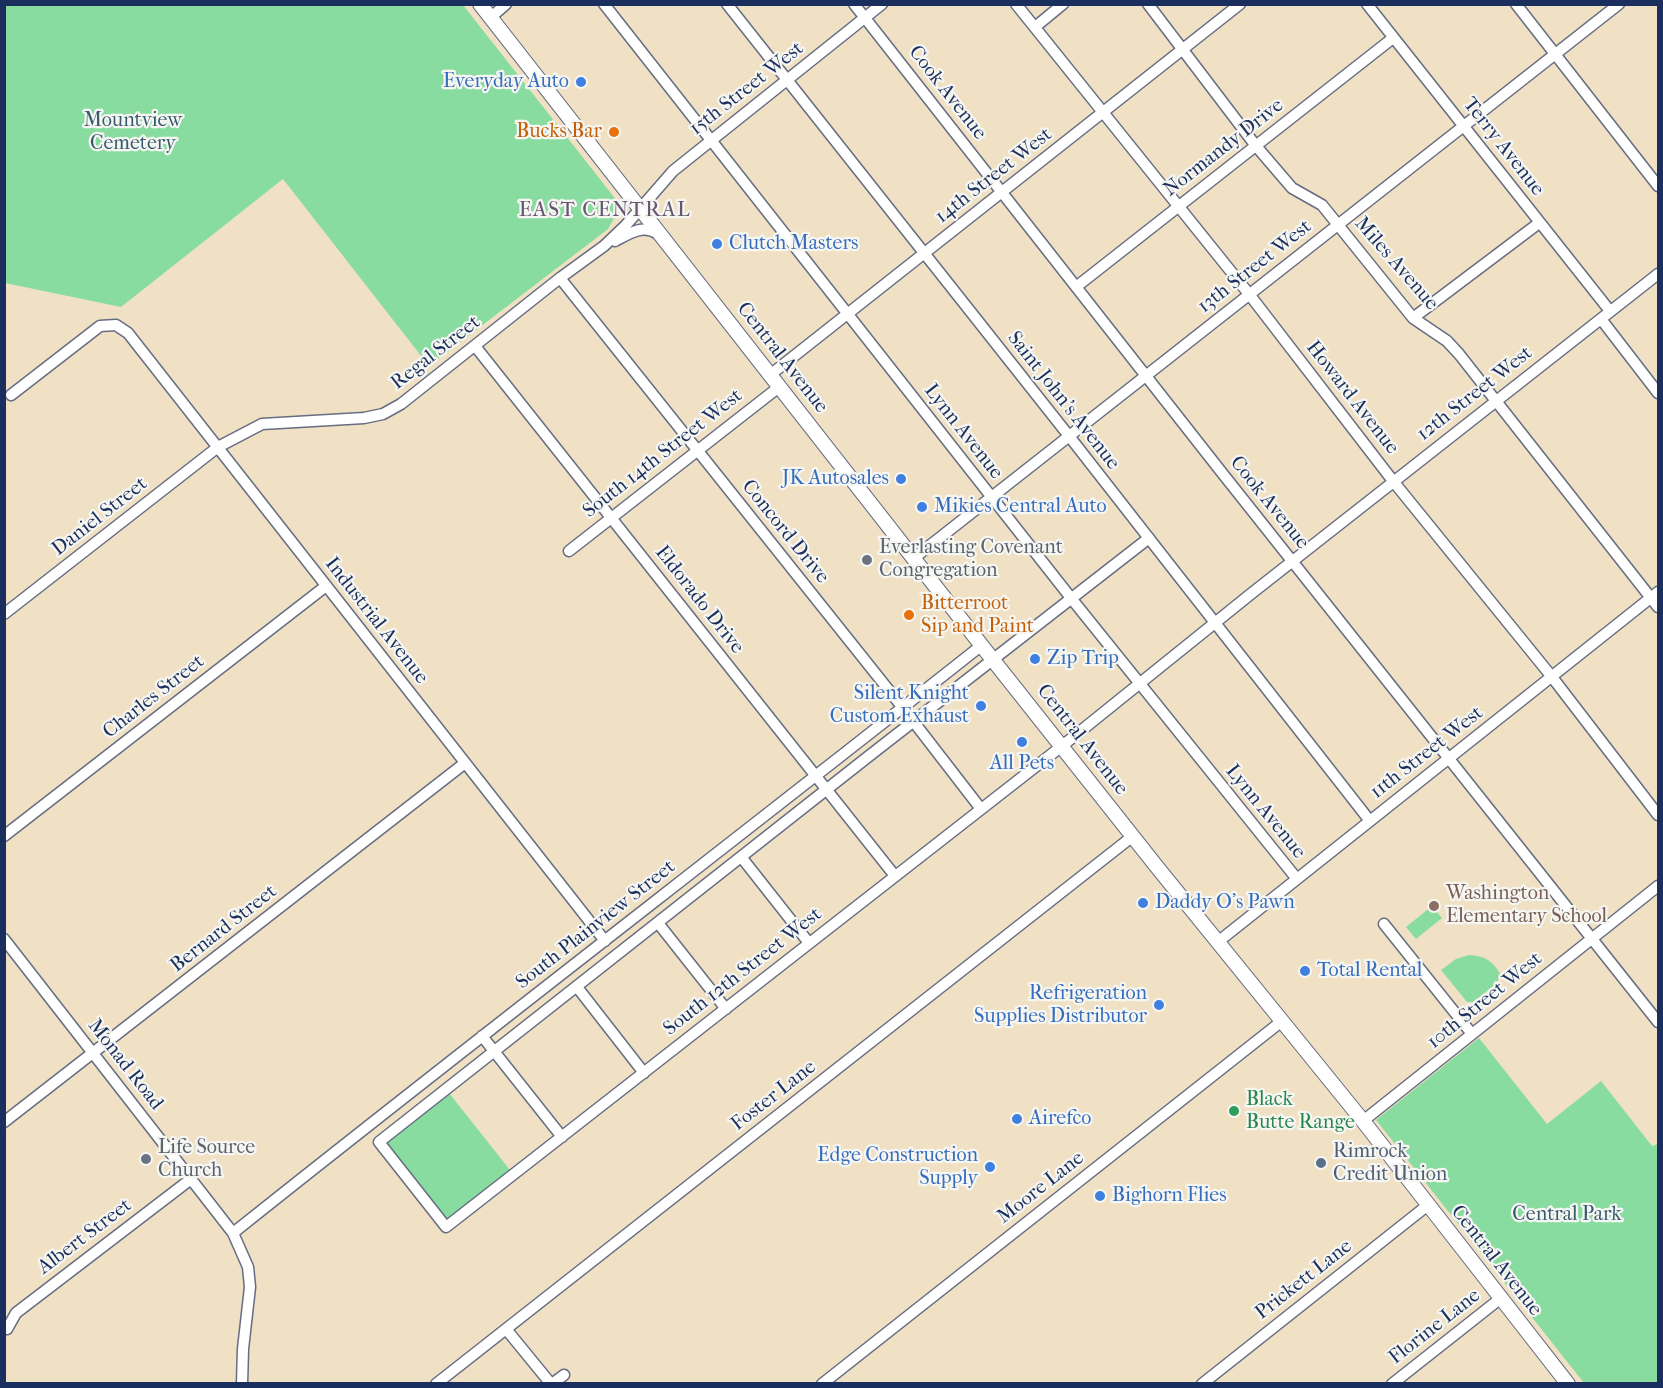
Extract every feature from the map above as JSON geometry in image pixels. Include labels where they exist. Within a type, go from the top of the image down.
[{"type":"main road","name":"Central Avenue","points":[[480,4],[993,660],[1363,1121],[1568,1383]]},
{"type":"street","points":[[490,18],[506,4]]},
{"type":"street","name":"Lynn Avenue","points":[[604,4],[1139,684],[1297,879]]},
{"type":"street","name":"Saint John's Avenue","points":[[727,4],[1370,821]]},
{"type":"street","name":"Cook Avenue","points":[[854,4],[1292,561],[1659,1022]]},
{"type":"street","name":"15th Street West","points":[[640,208],[673,171],[882,4]]},
{"type":"street","name":"Howard Avenue","points":[[1016,4],[1249,294],[1393,481],[1552,677],[1659,815]]},
{"type":"street","points":[[1035,27],[1063,4]]},
{"type":"street","name":"Miles Avenue","points":[[1148,4],[1256,146],[1292,188],[1322,205],[1413,318],[1447,341],[1656,599]]},
{"type":"street","name":"14th Street West","points":[[770,375],[1240,4]]},
{"type":"street","name":"Terry Avenue","points":[[1367,4],[1610,311]]},
{"type":"street","points":[[1516,4],[1659,186]]},
{"type":"street","name":"13th Street West","points":[[914,558],[1619,4]]},
{"type":"street","name":"Normandy Drive","points":[[1076,286],[1393,38]]},
{"type":"street","name":"Regal Street","points":[[218,447],[262,424],[364,418],[383,414],[401,404],[604,246],[640,208]]},
{"type":"street","points":[[1413,318],[1539,223]]},
{"type":"street","points":[[604,246],[633,231],[643,229],[651,230],[664,239]]},
{"type":"street","name":"12th Street West","points":[[1062,746],[1495,400],[1659,274]]},
{"type":"street","name":"Concord Drive","points":[[560,278],[981,809]]},
{"type":"street","points":[[1601,319],[1659,393]]},
{"type":"street","name":"Industrial Avenue","points":[[10,395],[100,326],[116,325],[128,333],[605,941]]},
{"type":"street","name":"Eldorado Drive","points":[[475,346],[895,876]]},
{"type":"street","name":"South 14th Street West","points":[[569,550],[779,387]]},
{"type":"street","name":"Daniel Street","points":[[4,614],[218,447]]},
{"type":"street","name":"South Plainview Street","points":[[446,1227],[379,1142],[1149,538]]},
{"type":"street","name":"Charles Street","points":[[4,836],[326,586]]},
{"type":"street","name":"11th Street West","points":[[1218,941],[1552,677],[1656,599]]},
{"type":"street","name":"South Plainview Street","points":[[233,1233],[982,645]]},
{"type":"street","name":"South 12th Street West","points":[[446,1227],[1062,746]]},
{"type":"street","name":"Bernard Street","points":[[4,1122],[465,763]]},
{"type":"street","name":"Foster Lane","points":[[436,1383],[1133,836]]},
{"type":"street","points":[[742,858],[810,943]]},
{"type":"street","name":"10th Street West","points":[[1363,1121],[1659,886]]},
{"type":"street","points":[[658,923],[726,1009]]},
{"type":"street","points":[[1384,924],[1472,1034]]},
{"type":"street","name":"Monad Road","points":[[4,939],[233,1233],[248,1267],[250,1287],[243,1349],[242,1383]]},
{"type":"street","points":[[577,987],[644,1073]]},
{"type":"street","name":"Moore Lane","points":[[822,1383],[1282,1021]]},
{"type":"street","points":[[482,1036],[562,1137]]},
{"type":"street","name":"Albert Street","points":[[6,1329],[16,1313],[191,1179]]},
{"type":"street","name":"Prickett Lane","points":[[1203,1383],[1428,1205]]},
{"type":"street","name":"Florine Lane","points":[[1392,1383],[1501,1299]]},
{"type":"street","points":[[506,1329],[551,1383],[564,1375]]},
{"type":"green space","name":"Mountview Cemetery","points":[[4,5],[463,5],[621,206],[608,229],[429,366],[283,179],[121,307],[5,283]]},
{"type":"green space","points":[[1432,906],[1442,918],[1416,939],[1406,927]]},
{"type":"green space","points":[[1469,955],[1487,960],[1500,973],[1497,983],[1473,1002],[1467,1002],[1441,970],[1456,959]]},
{"type":"green space","name":"Central Park","points":[[1479,1038],[1547,1124],[1601,1081],[1652,1146],[1658,1144],[1658,1383],[1584,1383],[1376,1120]]},
{"type":"green space","points":[[449,1093],[510,1170],[445,1221],[384,1144]]},
{"type":"place","name":"Everyday Auto","points":[[581,82]]},
{"type":"place","name":"Bucks Bar","points":[[614,132]]},
{"type":"place","name":"Clutch Masters","points":[[717,244]]},
{"type":"place","name":"JK Autosales","points":[[901,479]]},
{"type":"place","name":"Mikies Central Auto","points":[[922,507]]},
{"type":"place","name":"Everlasting Covenant Congregation","points":[[867,560]]},
{"type":"place","name":"Bitterroot Sip and Paint","points":[[909,615]]},
{"type":"place","name":"Zip Trip","points":[[1035,659]]},
{"type":"place","name":"Silent Knight Custom Exhaust","points":[[981,706]]},
{"type":"place","name":"All Pets","points":[[1022,742]]},
{"type":"place","name":"Daddy O's Pawn","points":[[1143,903]]},
{"type":"place","name":"Washington Elementary School","points":[[1434,906]]},
{"type":"place","name":"Total Rental","points":[[1305,971]]},
{"type":"place","name":"Refrigeration Supplies Distributor","points":[[1159,1005]]},
{"type":"place","name":"Black Butte Range","points":[[1234,1111]]},
{"type":"place","name":"Airefco","points":[[1017,1119]]},
{"type":"place","name":"Life Source Church","points":[[146,1159]]},
{"type":"place","name":"Rimrock Credit Union","points":[[1321,1163]]},
{"type":"place","name":"Edge Construction Supply","points":[[990,1167]]},
{"type":"place","name":"Bighorn Flies","points":[[1100,1196]]},
{"type":"district","name":"EAST CENTRAL","points":[[605,211]]}]
